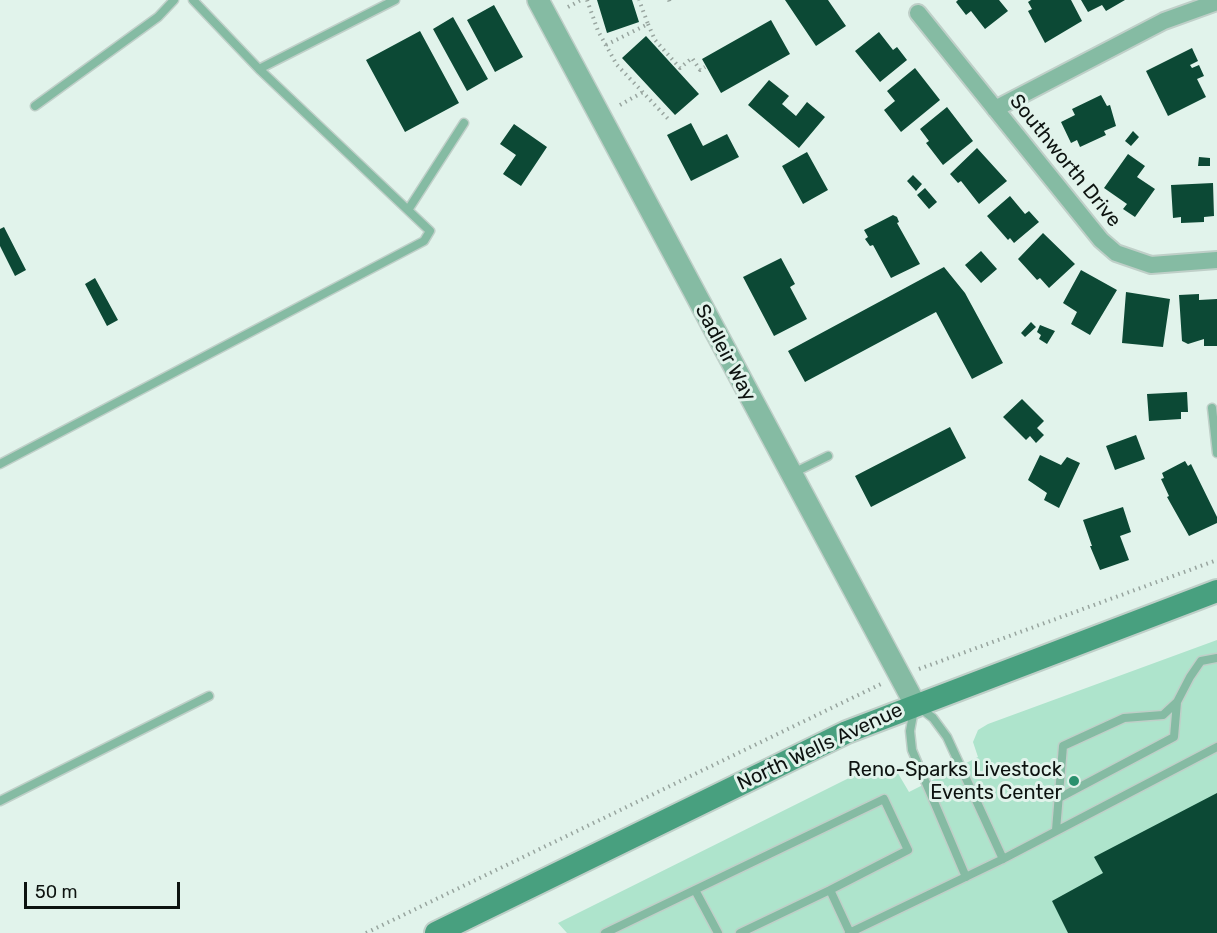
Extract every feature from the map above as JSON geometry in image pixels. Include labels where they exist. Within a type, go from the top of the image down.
[{"type":"main road","name":"North Wells Avenue","points":[[436,933],[847,732],[915,704],[1217,591]]},
{"type":"street","name":"Sadleir Way","points":[[538,0],[915,704]]},
{"type":"street","points":[[995,109],[1164,21],[1200,4],[1217,2]]},
{"type":"street","name":"Southworth Drive","points":[[918,13],[1101,240],[1116,253],[1151,265],[1217,260]]},
{"type":"lane","points":[[35,106],[149,24],[174,0]]},
{"type":"lane","points":[[0,464],[424,241],[430,231],[259,69],[193,0]]},
{"type":"lane","points":[[259,69],[395,0]]},
{"type":"lane","points":[[408,210],[464,123]]},
{"type":"lane","points":[[1212,408],[1217,453]]},
{"type":"lane","points":[[790,474],[828,456]]},
{"type":"lane","points":[[1059,798],[1174,737],[1178,702],[1190,677],[1202,662],[1217,658]]},
{"type":"lane","points":[[0,801],[209,696]]},
{"type":"lane","points":[[1056,830],[1063,746],[1124,718],[1163,715],[1178,702]]},
{"type":"lane","points":[[966,877],[912,750],[910,731],[915,704],[933,718],[946,737],[1003,859]]},
{"type":"lane","points":[[830,890],[850,933],[1003,859],[1217,747]]},
{"type":"lane","points":[[605,933],[884,799],[908,850],[740,933]]},
{"type":"lane","points":[[695,890],[718,933]]},
{"type":"path","points":[[568,7],[581,0]]},
{"type":"path","points":[[587,0],[617,65],[670,120]]},
{"type":"path","points":[[638,0],[655,40],[680,68],[692,58],[700,70],[705,67]]},
{"type":"path","points":[[606,45],[648,24]]},
{"type":"path","points":[[620,105],[643,92]]},
{"type":"green space","name":"Reno-Sparks Livestock Events Center","points":[[1217,640],[1217,933],[567,933],[558,923],[865,770],[884,766],[896,770],[909,792],[978,757],[973,742],[978,730],[988,724]]},
{"type":"building","points":[[597,0],[632,0],[639,22],[607,33]]},
{"type":"building","points":[[785,0],[828,0],[846,26],[816,46]]},
{"type":"building","points":[[958,0],[999,0],[1008,11],[985,29],[971,11],[966,15],[956,2]]},
{"type":"building","points":[[1031,0],[1071,0],[1082,21],[1045,43],[1028,11],[1032,9],[1028,2]]},
{"type":"building","points":[[1081,0],[1125,0],[1106,11],[1102,5],[1088,12]]},
{"type":"building","points":[[494,5],[523,57],[495,72],[467,20]]},
{"type":"building","points":[[453,17],[488,79],[467,91],[433,29]]},
{"type":"building","points":[[771,20],[790,54],[721,93],[702,59]]},
{"type":"building","points":[[420,31],[459,103],[405,132],[366,60]]},
{"type":"building","points":[[879,32],[893,50],[897,47],[907,60],[880,82],[855,51]]},
{"type":"building","points":[[646,36],[699,94],[675,115],[622,58]]},
{"type":"building","points":[[1192,48],[1198,61],[1190,65],[1192,68],[1199,65],[1204,76],[1197,79],[1206,97],[1168,116],[1146,71]]},
{"type":"building","points":[[915,68],[940,100],[901,132],[884,110],[895,101],[887,91]]},
{"type":"building","points":[[769,80],[789,96],[782,104],[796,116],[807,102],[825,117],[799,148],[748,105]]},
{"type":"building","points":[[1101,95],[1107,106],[1110,105],[1116,126],[1104,131],[1106,135],[1080,147],[1077,140],[1071,143],[1061,122],[1075,115],[1072,109]]},
{"type":"building","points":[[947,107],[973,141],[943,165],[926,143],[929,141],[920,129]]},
{"type":"building","points":[[691,123],[703,146],[727,134],[739,157],[691,181],[667,135]]},
{"type":"building","points":[[514,124],[547,147],[521,186],[503,174],[516,155],[500,144]]},
{"type":"building","points":[[1133,131],[1139,137],[1131,146],[1125,141]]},
{"type":"building","points":[[977,148],[1007,181],[979,204],[961,181],[958,183],[950,174]]},
{"type":"building","points":[[807,152],[828,190],[803,204],[782,166]]},
{"type":"building","points":[[1128,154],[1145,166],[1137,177],[1155,189],[1135,217],[1123,209],[1127,204],[1104,188]]},
{"type":"building","points":[[1199,157],[1210,158],[1210,166],[1198,166]]},
{"type":"building","points":[[913,175],[922,184],[916,191],[907,181]]},
{"type":"building","points":[[1213,183],[1214,216],[1204,217],[1204,222],[1181,223],[1181,217],[1173,218],[1171,185]]},
{"type":"building","points":[[925,188],[937,202],[929,209],[917,195]]},
{"type":"building","points":[[1010,196],[1025,214],[1029,211],[1039,222],[1014,243],[1010,238],[1008,240],[987,216]]},
{"type":"building","points":[[893,215],[897,217],[899,222],[897,223],[920,264],[891,278],[873,245],[870,246],[865,239],[868,237],[864,230]]},
{"type":"building","points":[[4,227],[26,270],[15,276],[0,246],[0,229]]},
{"type":"building","points":[[1043,233],[1075,264],[1049,288],[1040,278],[1037,280],[1018,259]]},
{"type":"building","points":[[981,251],[997,269],[981,283],[965,265]]},
{"type":"building","points":[[781,258],[795,284],[790,287],[807,319],[774,336],[743,277]]},
{"type":"building","points":[[944,267],[965,293],[1003,363],[972,379],[936,312],[805,382],[788,351]]},
{"type":"building","points":[[1081,270],[1117,290],[1090,335],[1071,324],[1077,312],[1063,303]]},
{"type":"building","points":[[95,278],[118,320],[107,326],[85,284]]},
{"type":"building","points":[[1126,292],[1170,299],[1163,347],[1122,343]]},
{"type":"building","points":[[1199,294],[1199,300],[1217,299],[1217,346],[1204,346],[1204,339],[1188,344],[1182,341],[1179,295]]},
{"type":"building","points":[[1031,322],[1036,327],[1025,337],[1021,333]]},
{"type":"building","points":[[1040,325],[1055,331],[1047,344],[1039,339],[1041,335],[1037,332]]},
{"type":"building","points":[[1187,392],[1188,412],[1181,412],[1181,419],[1149,421],[1147,394]]},
{"type":"building","points":[[1022,399],[1044,421],[1037,428],[1044,435],[1036,443],[1030,436],[1026,440],[1003,417]]},
{"type":"building","points":[[950,427],[966,458],[871,507],[855,476]]},
{"type":"building","points":[[1136,435],[1145,459],[1115,470],[1106,446]]},
{"type":"building","points":[[1040,455],[1061,465],[1067,457],[1080,463],[1059,508],[1044,500],[1047,493],[1028,480]]},
{"type":"building","points":[[1185,461],[1188,466],[1191,464],[1217,517],[1217,523],[1189,536],[1167,497],[1169,496],[1161,479],[1164,478],[1162,473]]},
{"type":"building","points":[[1123,507],[1131,532],[1120,536],[1129,560],[1100,570],[1083,520]]},
{"type":"building","points":[[1217,793],[1217,933],[1068,933],[1052,901],[1103,873],[1094,857]]},
{"type":"place","name":"Reno-Sparks Livestock Events Center","points":[[1074,781]]}]
